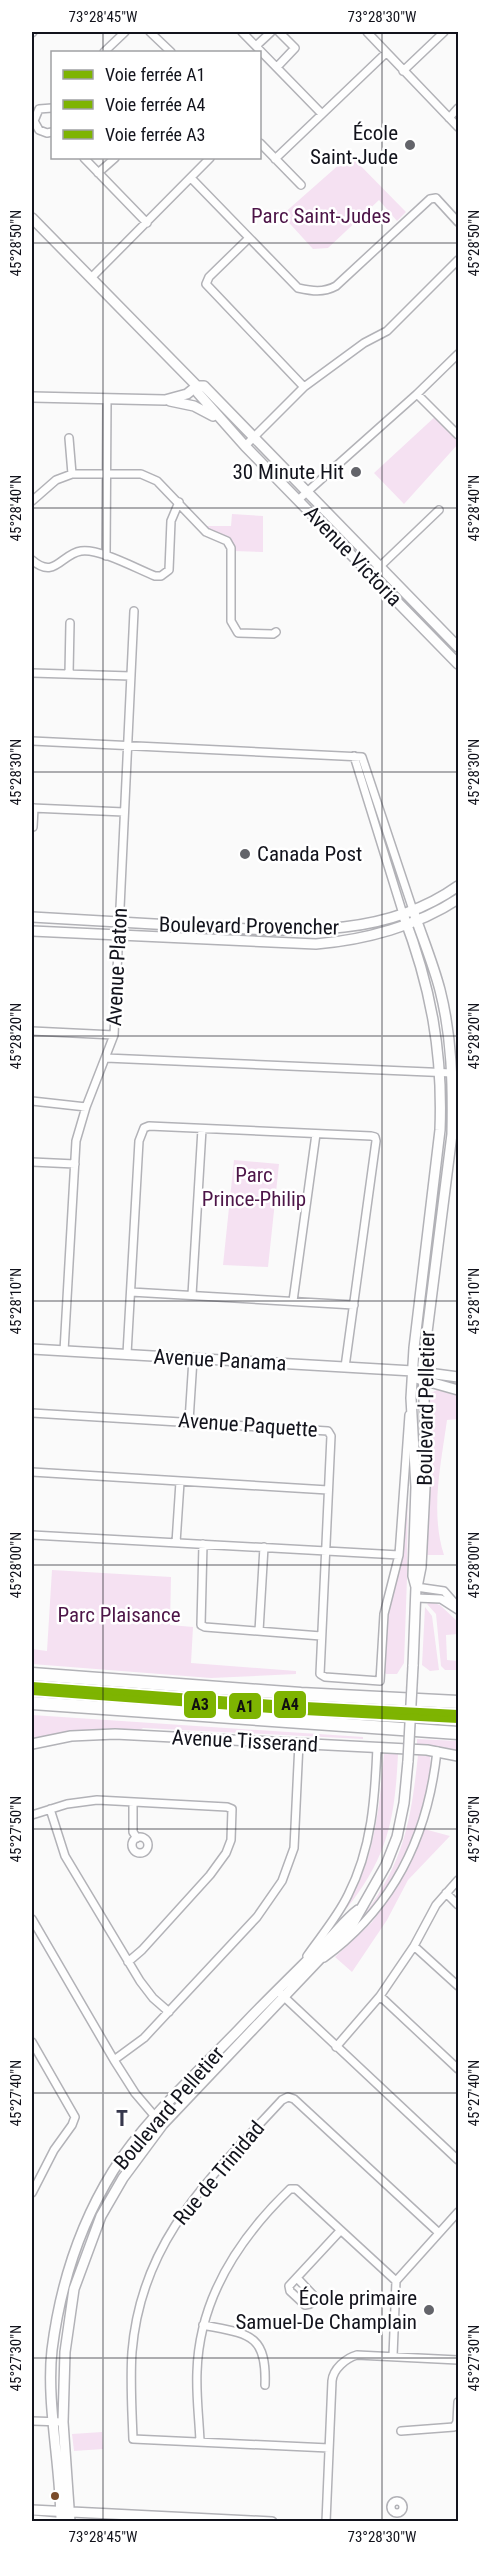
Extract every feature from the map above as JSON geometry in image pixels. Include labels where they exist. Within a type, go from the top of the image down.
[{"type":"highway","points":[[32,1674],[301,1694],[433,1701],[459,1700]]},
{"type":"highway","points":[[32,1703],[459,1733]]},
{"type":"street","points":[[105,51],[125,32]]},
{"type":"street","points":[[150,32],[170,51]]},
{"type":"street","points":[[242,32],[322,114]]},
{"type":"street","points":[[256,46],[271,32]]},
{"type":"street","points":[[277,67],[295,48],[279,32]]},
{"type":"street","points":[[367,32],[459,127]]},
{"type":"street","points":[[403,71],[444,32]]},
{"type":"street","points":[[275,159],[386,53]]},
{"type":"street","points":[[51,108],[39,109],[34,121],[39,130],[51,132]]},
{"type":"street","points":[[449,118],[459,108]]},
{"type":"street","points":[[261,144],[301,185]]},
{"type":"street","points":[[85,159],[147,223]]},
{"type":"street","points":[[98,173],[114,159]]},
{"type":"street","points":[[91,278],[209,159]]},
{"type":"street","points":[[191,177],[248,239],[298,288],[326,291],[336,286],[430,200],[436,198],[459,222]]},
{"type":"street","name":"Avenue Victoria","points":[[32,218],[197,386],[198,393],[219,419],[459,664]]},
{"type":"street","points":[[248,239],[208,277],[206,284],[209,290],[304,387]]},
{"type":"street","points":[[245,446],[304,387],[364,343],[387,331],[459,260]]},
{"type":"street","points":[[298,500],[459,354]]},
{"type":"street","points":[[165,400],[187,394],[197,386]]},
{"type":"street","name":"Avenue Victoria","points":[[197,386],[204,386],[459,648]]},
{"type":"street","points":[[417,394],[459,435]]},
{"type":"street","points":[[32,397],[165,400],[194,406],[219,419]]},
{"type":"street","points":[[106,556],[107,399]]},
{"type":"street","points":[[69,438],[72,474]]},
{"type":"street","points":[[32,501],[56,480],[72,474],[141,474],[150,477],[179,502],[207,532],[227,541],[231,548],[231,621],[238,633],[273,634],[276,632]]},
{"type":"street","points":[[32,560],[38,565],[52,567],[76,552],[88,550],[155,576],[166,574],[170,566],[171,521],[179,502]]},
{"type":"street","points":[[371,575],[439,510]]},
{"type":"street","name":"Avenue Platon","points":[[64,1351],[79,1125],[114,1035],[134,611]]},
{"type":"street","points":[[69,674],[70,623]]},
{"type":"street","points":[[32,673],[131,676]]},
{"type":"street","points":[[32,741],[362,757],[413,910]]},
{"type":"street","points":[[354,756],[405,919]]},
{"type":"street","points":[[32,826],[33,808],[124,812]]},
{"type":"street","name":"Boulevard Provencher","points":[[32,931],[316,945],[354,941],[405,919],[413,910],[459,886]]},
{"type":"street","name":"Boulevard Provencher","points":[[32,917],[313,931],[405,919],[417,920],[459,899]]},
{"type":"street","name":"Boulevard Pelletier","points":[[320,1674],[325,1677],[380,1681],[384,1614],[399,1555],[406,1436],[411,1398],[426,1330],[452,1134],[452,1073],[449,1039],[440,991],[413,910]]},
{"type":"street","name":"Boulevard Pelletier","points":[[61,2522],[67,2515],[52,2353],[59,2304],[69,2265],[87,2219],[114,2170],[306,1967],[345,1920],[360,1909],[386,1865],[397,1837],[404,1803],[408,1761],[416,1587],[421,1567],[425,1472],[416,1374],[419,1300],[440,1131],[438,1041],[426,983],[405,919]]},
{"type":"street","points":[[32,1031],[114,1035]]},
{"type":"street","points":[[438,1041],[449,1039]]},
{"type":"street","points":[[106,1058],[452,1073]]},
{"type":"street","points":[[32,1101],[86,1107]]},
{"type":"street","points":[[127,1354],[139,1141],[144,1128],[149,1126],[375,1137],[345,1367]]},
{"type":"street","points":[[192,1295],[202,1129]]},
{"type":"street","points":[[293,1301],[316,1134]]},
{"type":"street","points":[[32,1162],[75,1164]]},
{"type":"street","points":[[131,1292],[354,1305]]},
{"type":"street","name":"Avenue Panama","points":[[32,1349],[345,1367],[459,1377]]},
{"type":"street","points":[[189,1421],[193,1359]]},
{"type":"street","name":"Avenue Panama","points":[[416,1374],[459,1390]]},
{"type":"street","name":"Boulevard Pelletier","points":[[411,1398],[416,1487],[413,1576],[416,1587]]},
{"type":"street","name":"Avenue Paquette","points":[[32,1413],[328,1431],[332,1436],[320,1674]]},
{"type":"street","points":[[32,1472],[328,1490]]},
{"type":"street","points":[[176,1543],[180,1482]]},
{"type":"street","points":[[32,1534],[399,1555]]},
{"type":"street","points":[[203,1544],[201,1625],[321,1636]]},
{"type":"street","points":[[259,1631],[264,1547]]},
{"type":"street","points":[[416,1587],[444,1591],[459,1608]]},
{"type":"street","points":[[416,1598],[441,1599],[459,1608]]},
{"type":"street","name":"Avenue Tisserand","points":[[32,1744],[64,1737],[102,1734],[377,1747],[437,1751],[459,1756]]},
{"type":"street","points":[[114,2060],[144,2038],[169,2012],[257,1917],[282,1881],[294,1848],[298,1743]]},
{"type":"street","name":"Boulevard Pelletier","points":[[306,1967],[346,1900],[364,1854],[374,1805],[377,1747]]},
{"type":"street","name":"Boulevard Pelletier","points":[[306,1967],[337,1949],[369,1920],[394,1886],[412,1851],[423,1820],[432,1791],[437,1751]]},
{"type":"street","points":[[32,1815],[97,1800],[232,1809],[231,1839],[226,1853],[205,1881],[142,1950],[128,1962]]},
{"type":"street","points":[[133,1803],[133,1832],[137,1838]]},
{"type":"street","points":[[50,1809],[65,1856],[148,1992],[169,2012]]},
{"type":"street","points":[[336,2047],[380,1996],[414,1946],[436,1905],[459,1880]]},
{"type":"street","points":[[446,1893],[459,1905]]},
{"type":"street","points":[[32,1919],[114,2060],[135,2092],[160,2121]]},
{"type":"street","points":[[414,1946],[459,1986]]},
{"type":"street","points":[[280,1993],[459,2160]]},
{"type":"street","points":[[380,1996],[459,2069]]},
{"type":"street","points":[[32,2042],[75,2117],[54,2150],[32,2193]]},
{"type":"street","name":"Rue de Trinidad","points":[[329,2448],[133,2439],[132,2351],[140,2301],[156,2258],[193,2197],[282,2100],[288,2097],[294,2099],[439,2233]]},
{"type":"street","points":[[200,2441],[196,2372],[204,2325],[218,2285],[240,2246],[269,2209],[290,2189],[296,2189],[396,2281]]},
{"type":"street","points":[[393,2356],[396,2281],[459,2212]]},
{"type":"street","points":[[297,2278],[339,2231]]},
{"type":"street","points":[[204,2325],[237,2332],[252,2338],[259,2346],[266,2362],[265,2385]]},
{"type":"street","points":[[326,2522],[334,2372],[354,2355],[459,2360]]},
{"type":"street","points":[[401,2431],[454,2427],[457,2422],[459,2402]]},
{"type":"street","points":[[32,2421],[59,2422]]},
{"type":"street","points":[[32,2510],[67,2515],[272,2522]]},
{"type":"street","points":[[32,2520],[55,2522]]},
{"type":"green space","name":"Parc Saint-Judes","points":[[350,155],[406,212],[397,221],[379,200],[328,248],[313,249],[282,215]]},
{"type":"green space","points":[[438,414],[458,435],[458,444],[404,504],[374,473]]},
{"type":"green space","points":[[232,514],[263,516],[263,552],[233,551],[227,539],[204,526],[231,526]]},
{"type":"green space","name":"Parc Prince-Philip","points":[[234,1160],[279,1164],[268,1267],[223,1265]]},
{"type":"green space","points":[[437,1390],[458,1396],[458,1419],[447,1420],[438,1488],[438,1522],[444,1555],[426,1555],[427,1395]]},
{"type":"green space","points":[[408,1454],[404,1663],[397,1674],[386,1674],[384,1671],[386,1614],[402,1557]]},
{"type":"green space","name":"Parc Plaisance","points":[[52,1570],[171,1577],[170,1625],[193,1627],[191,1663],[296,1671],[296,1674],[211,1678],[32,1664],[32,1649],[47,1651]]},
{"type":"green space","points":[[431,1602],[440,1605],[458,1622],[458,1634],[446,1635],[447,1660],[458,1661],[458,1670],[445,1670],[441,1666],[436,1614],[427,1604]]},
{"type":"green space","points":[[425,1607],[432,1616],[439,1670],[430,1671],[422,1665]]},
{"type":"green space","points":[[32,1715],[363,1737],[363,1739],[143,1728],[140,1730],[302,1739],[98,1730],[32,1739]]},
{"type":"green space","points":[[417,1739],[458,1741],[458,1751],[417,1745]]},
{"type":"green space","points":[[384,1753],[398,1754],[395,1798],[387,1836],[371,1872],[346,1909],[363,1871],[374,1833]]},
{"type":"green space","points":[[418,1755],[430,1756],[430,1775],[428,1795],[416,1834],[399,1870],[378,1903],[349,1934],[380,1891],[400,1851],[411,1807]]},
{"type":"green space","points":[[424,1829],[450,1836],[408,1880],[387,1920],[352,1972],[335,1957],[372,1922],[398,1886]]},
{"type":"green space","points":[[102,2432],[103,2449],[74,2451],[72,2434]]},
{"type":"rail line","name":"A4","points":[[32,1685],[286,1704],[458,1713]]},
{"type":"rail line","name":"A1","points":[[32,1690],[246,1706],[458,1718]]},
{"type":"rail line","name":"A3","points":[[32,1692],[285,1711],[458,1720]]},
{"type":"place","name":"École Saint-Jude","points":[[410,145]]},
{"type":"place","name":"30 Minute Hit","points":[[356,472]]},
{"type":"place","name":"Canada Post","points":[[245,854]]},
{"type":"place","name":"École primaire Samuel-De Champlain","points":[[429,2310]]},
{"type":"district","name":"T","points":[[122,2118]]}]
